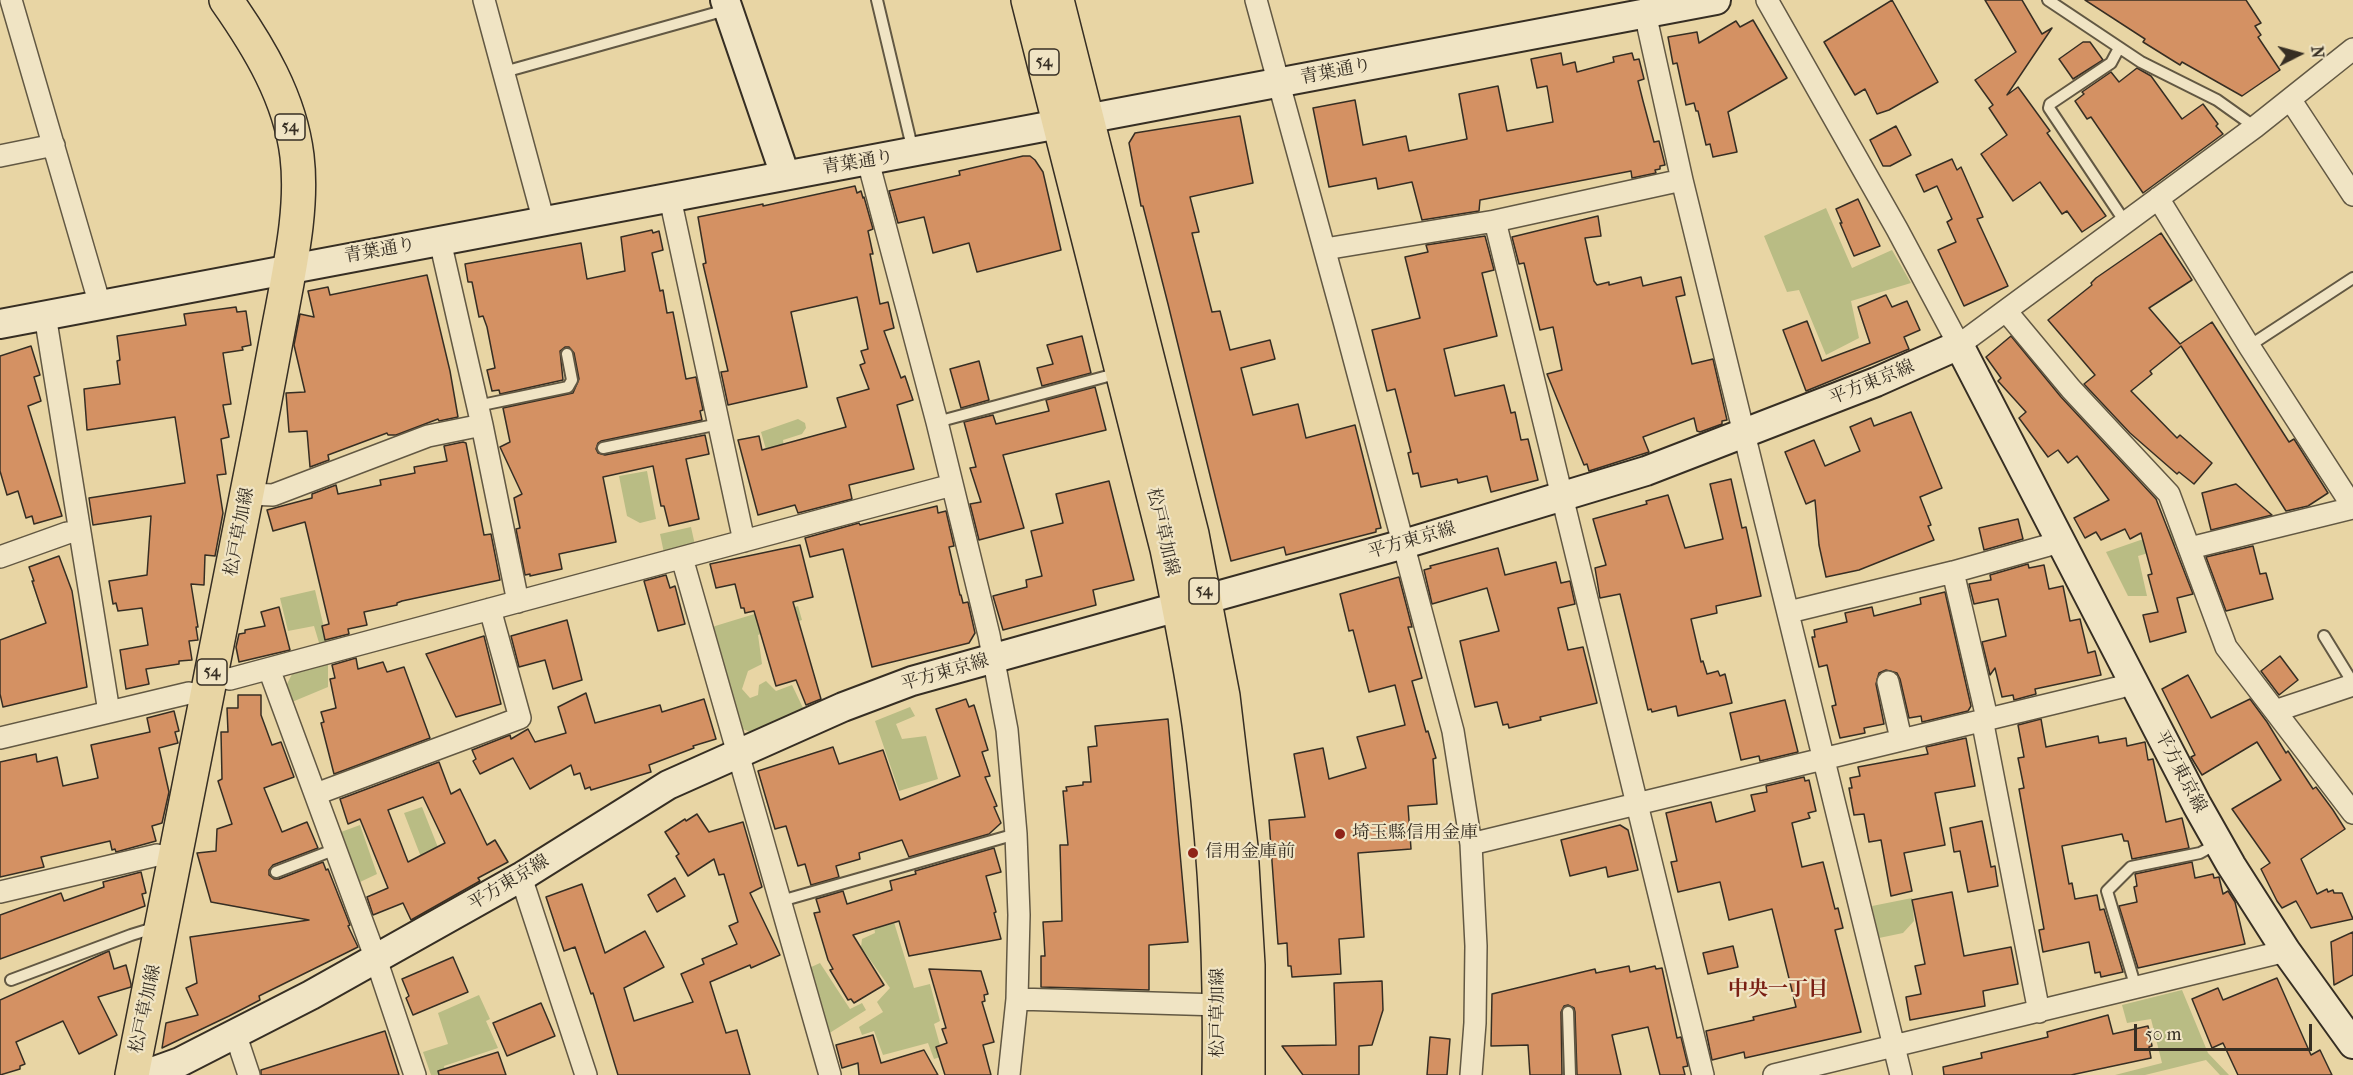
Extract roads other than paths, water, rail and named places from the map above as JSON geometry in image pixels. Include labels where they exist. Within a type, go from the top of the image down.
[{"type":"main road","name":"松戸草加線","points":[[132,1075],[210,686],[290,268],[298,182],[297,154],[286,112],[271,72],[255,42],[226,0]]},
{"type":"main road","name":"松戸草加線","points":[[1028,0],[1073,122],[1192,534],[1192,602],[1199,723],[1212,840],[1220,1005],[1219,1075]]},
{"type":"main road","name":"松戸草加線","points":[[1057,0],[1073,122],[1122,372],[1167,549],[1192,602],[1223,696],[1241,847],[1248,965],[1248,1075]]},
{"type":"main road","name":"青葉通り","points":[[0,324],[1716,0]]},
{"type":"main road","points":[[727,5],[785,174]]},
{"type":"main road","name":"平方東京線","points":[[144,1075],[180,1062],[311,995],[521,877],[668,785],[843,707],[912,681],[1404,544],[1646,471],[1876,382],[1959,345],[2218,843],[2286,951],[2353,1044]]},
{"type":"street","points":[[11,0],[100,304]]},
{"type":"street","points":[[484,0],[544,222]]},
{"type":"street","points":[[1256,0],[1453,730],[1471,844],[1476,946],[1475,1023],[1471,1075]]},
{"type":"street","points":[[1767,0],[1897,229],[1959,345],[2255,127],[2353,49]]},
{"type":"street","points":[[1645,13],[1682,180],[1901,1075]]},
{"type":"street","points":[[2290,99],[2353,195]]},
{"type":"street","points":[[0,156],[54,145]]},
{"type":"street","points":[[868,161],[937,422],[995,659],[1007,730],[1016,834],[1019,915],[1017,999],[1009,1075]]},
{"type":"street","points":[[1325,249],[1495,221],[1682,180]]},
{"type":"street","points":[[670,198],[744,541]]},
{"type":"street","points":[[2158,198],[2249,346],[2353,507],[2190,548]]},
{"type":"street","points":[[1495,221],[1703,1075]]},
{"type":"street","points":[[440,241],[518,602]]},
{"type":"street","points":[[2006,311],[2071,389],[2169,494],[2226,647],[2353,812]]},
{"type":"street","points":[[45,315],[109,712]]},
{"type":"street","points":[[247,494],[273,495],[479,415]]},
{"type":"street","points":[[0,738],[189,693],[230,679],[952,485]]},
{"type":"street","points":[[0,557],[78,531]]},
{"type":"street","points":[[1789,612],[1953,572],[2060,542]]},
{"type":"street","points":[[682,558],[830,1075]]},
{"type":"street","points":[[1953,572],[1985,719],[2038,1012]]},
{"type":"street","points":[[316,794],[520,718],[490,609]]},
{"type":"street","points":[[270,669],[376,959],[415,1075]]},
{"type":"street","points":[[1471,844],[2121,687],[2132,680]]},
{"type":"street","points":[[1888,682],[1901,739]]},
{"type":"street","points":[[2275,711],[2353,684]]},
{"type":"street","points":[[0,892],[156,855],[176,858]]},
{"type":"street","points":[[521,877],[586,1075]]},
{"type":"street","points":[[1774,1075],[2286,951]]},
{"type":"street","points":[[1017,999],[1220,1005]]},
{"type":"street","points":[[235,1033],[249,1075]]},
{"type":"lane","points":[[877,0],[914,153]]},
{"type":"lane","points":[[2048,0],[2140,62],[2217,100],[2255,127]]},
{"type":"lane","points":[[504,72],[727,5]]},
{"type":"lane","points":[[2119,48],[2111,63],[2050,104],[2049,108],[2125,222]]},
{"type":"lane","points":[[2249,346],[2353,278]]},
{"type":"lane","points":[[479,415],[568,387],[573,380],[567,354]]},
{"type":"lane","points":[[937,422],[1122,372]]},
{"type":"lane","points":[[603,448],[719,424]]},
{"type":"lane","points":[[2324,636],[2353,684]]},
{"type":"lane","points":[[781,901],[1016,834]]},
{"type":"lane","points":[[2136,988],[2107,891],[2131,867],[2200,853],[2218,843]]},
{"type":"lane","points":[[276,872],[336,849]]},
{"type":"lane","points":[[12,980],[131,935],[163,926]]},
{"type":"lane","points":[[1568,1012],[1570,1075]]},
{"type":"place","name":"埼玉縣信用金庫","points":[[1340,834]]},
{"type":"place","name":"信用金庫前","points":[[1193,853]]},
{"type":"district","name":"中央一丁目","points":[[1778,990]]}]
